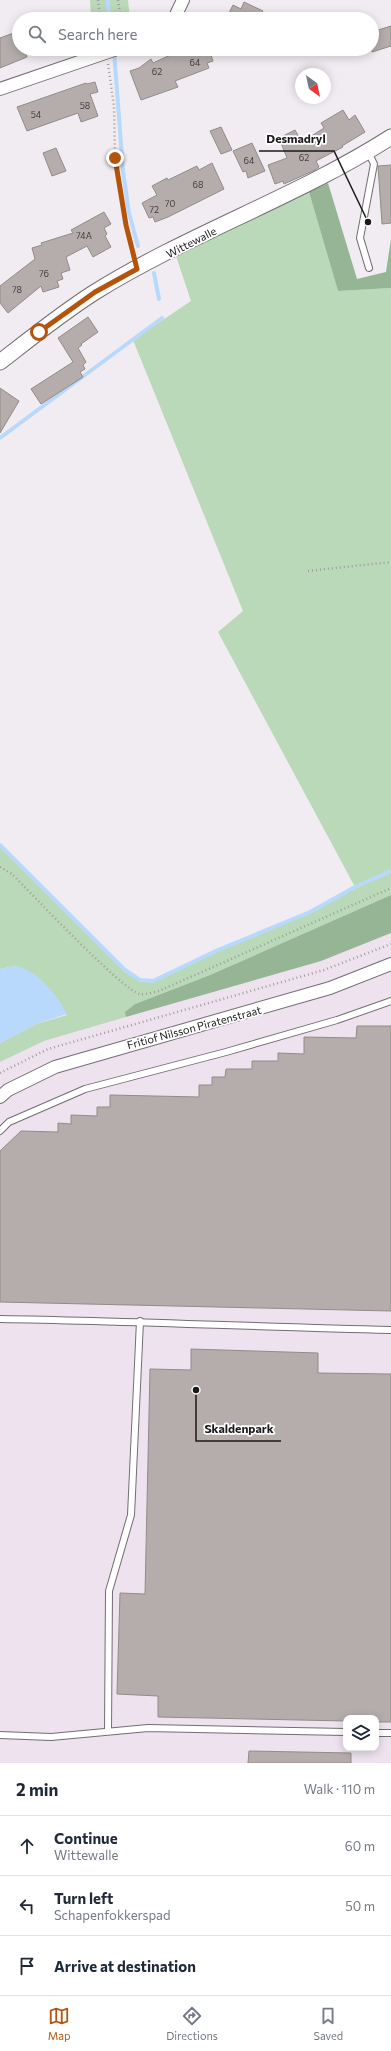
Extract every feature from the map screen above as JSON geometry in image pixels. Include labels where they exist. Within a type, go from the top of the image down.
[{"type":"street","points":[[177,12],[183,0]]},
{"type":"street","points":[[0,89],[96,56]]},
{"type":"street","name":"Wittewalle","points":[[0,362],[95,292],[137,269],[326,173],[391,137]]},
{"type":"street","name":"Fritiof Nilsson Piratenstraat","points":[[0,1097],[8,1090],[55,1067],[330,988],[391,964]]},
{"type":"lane","points":[[367,151],[374,164],[360,238],[369,268]]},
{"type":"lane","points":[[0,1131],[9,1122],[85,1089],[329,1022],[391,1001]]},
{"type":"lane","points":[[0,1319],[140,1321],[391,1330]]},
{"type":"lane","points":[[108,1731],[109,1591],[131,1515],[140,1321]]},
{"type":"lane","points":[[0,1735],[51,1737],[148,1728],[343,1732]]},
{"type":"lane","points":[[379,1733],[391,1733]]},
{"type":"path","points":[[98,0],[99,12]]},
{"type":"path","points":[[118,0],[120,12]]},
{"type":"path","points":[[113,56],[115,158],[126,225],[137,269]]},
{"type":"path","points":[[308,572],[391,562]]},
{"type":"path","points":[[0,867],[12,874],[131,990],[141,994],[159,991],[391,888]]},
{"type":"path","points":[[0,1073],[48,1049],[324,970],[391,944]]},
{"type":"shaded area","points":[[391,933],[391,1763],[0,1763],[0,1062],[44,1041],[321,961]]},
{"type":"green space","points":[[90,0],[128,0],[129,12],[91,12]]},
{"type":"green space","points":[[328,183],[357,279],[386,272],[391,239],[391,288],[338,291],[309,192]]},
{"type":"green space","points":[[309,192],[338,291],[391,288],[391,895],[210,975],[135,1004],[126,1012],[126,1017],[44,1041],[0,1062],[0,1043],[36,1024],[67,1015],[15,966],[0,969],[0,845],[125,970],[140,980],[153,981],[218,950],[310,912],[355,887],[218,632],[243,611],[133,340],[191,301],[176,256]]},
{"type":"green space","points":[[391,895],[391,933],[321,961],[126,1017],[125,1012],[135,1004],[210,975]]},
{"type":"water","points":[[15,966],[31,972],[46,984],[58,999],[67,1014],[36,1024],[0,1043],[0,969]]},
{"type":"building","points":[[244,2],[263,11],[230,12],[233,5],[241,9]]},
{"type":"building","points":[[391,26],[391,46],[379,50],[379,30]]},
{"type":"building","points":[[12,34],[12,56],[27,57],[0,68],[0,38]]},
{"type":"building","points":[[168,56],[211,56],[213,61],[207,63],[209,68],[175,81],[178,87],[141,100],[130,71],[139,68],[151,59],[153,63]]},
{"type":"building","points":[[95,82],[98,92],[90,94],[98,116],[81,122],[78,113],[27,131],[17,107],[86,83]]},
{"type":"building","points":[[343,110],[349,120],[355,115],[365,132],[342,146],[343,147],[316,161],[319,167],[315,170],[284,184],[283,181],[275,184],[268,165],[287,158],[279,138],[295,130],[302,142],[324,128],[321,123]]},
{"type":"building","points":[[221,127],[232,150],[221,154],[210,131]]},
{"type":"building","points":[[252,143],[265,171],[248,178],[246,171],[243,172],[233,151]]},
{"type":"building","points":[[56,148],[66,171],[52,176],[43,153]]},
{"type":"building","points":[[212,163],[224,189],[168,217],[155,222],[153,217],[149,218],[142,203],[157,195],[152,186],[167,178],[168,180],[197,166],[199,170]]},
{"type":"building","points":[[391,165],[391,223],[382,224],[378,166]]},
{"type":"building","points":[[104,212],[111,224],[104,228],[107,234],[105,236],[111,247],[93,257],[87,246],[66,257],[70,270],[61,273],[63,279],[57,281],[59,287],[43,292],[41,286],[8,313],[0,303],[0,286],[35,259],[32,248],[42,245],[41,243],[73,233],[71,230]]},
{"type":"building","points":[[88,317],[98,332],[81,344],[82,345],[78,348],[86,362],[83,365],[85,369],[80,372],[83,377],[41,404],[31,389],[73,362],[58,338]]},
{"type":"building","points":[[0,388],[19,401],[0,433]]},
{"type":"building","points":[[357,1026],[391,1026],[391,1311],[0,1302],[0,1151],[21,1131],[58,1132],[58,1123],[71,1124],[71,1115],[97,1116],[97,1107],[110,1107],[110,1095],[199,1097],[199,1085],[212,1085],[212,1077],[225,1077],[226,1069],[252,1069],[252,1061],[278,1061],[278,1053],[304,1054],[304,1037],[356,1038]]},
{"type":"building","points":[[191,1349],[318,1353],[318,1373],[391,1374],[391,1722],[379,1722],[379,1715],[343,1715],[343,1721],[158,1717],[158,1696],[117,1694],[120,1593],[145,1594],[150,1369],[191,1370]]},
{"type":"building","points":[[249,1751],[351,1753],[351,1763],[248,1763]]},
{"type":"waterway","points":[[108,0],[109,12]]},
{"type":"waterway","points":[[114,56],[123,171],[129,213],[138,246]]},
{"type":"waterway","points":[[154,273],[159,299]]},
{"type":"waterway","points":[[0,438],[162,318]]},
{"type":"waterway","points":[[0,845],[125,970],[140,980],[153,981],[218,950],[310,912],[355,887],[391,871]]},
{"type":"place","name":"Desmadryl","points":[[368,222]]},
{"type":"place","name":"Skaldenpark","points":[[196,1390]]},
{"type":"route","points":[[39,332],[95,292],[137,269],[126,225],[115,158]]}]
